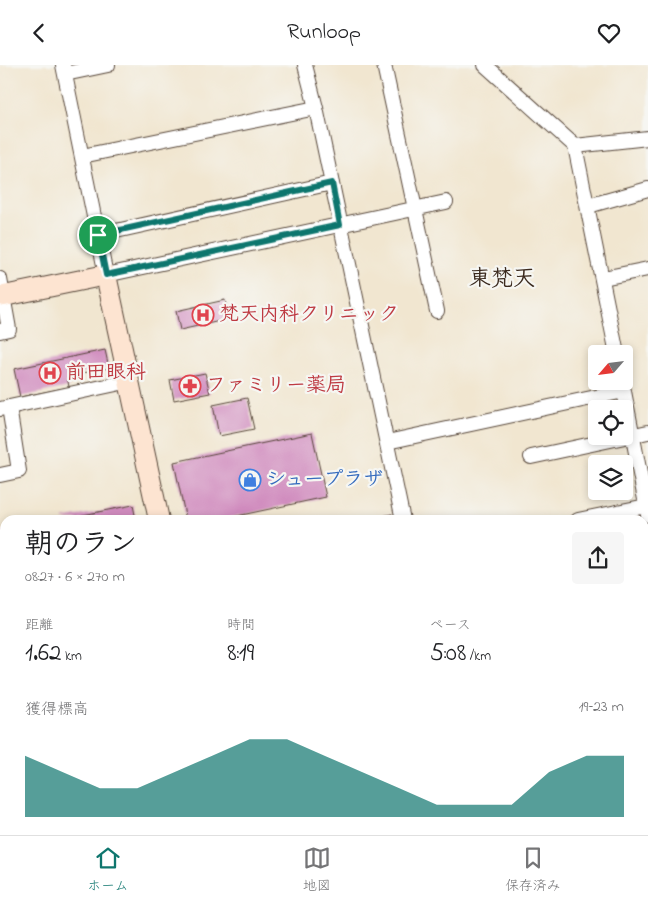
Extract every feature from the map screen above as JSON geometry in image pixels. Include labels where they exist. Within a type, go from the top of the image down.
[{"type":"street","points":[[108,65],[64,70],[158,515]]},
{"type":"street","points":[[305,65],[316,107],[402,515]]},
{"type":"street","points":[[384,65],[437,311]]},
{"type":"street","points":[[485,65],[575,146],[615,345]]},
{"type":"street","points":[[82,157],[316,107]]},
{"type":"street","points":[[575,146],[648,138]]},
{"type":"street","points":[[98,235],[332,183]]},
{"type":"street","points":[[588,206],[648,189]]},
{"type":"street","points":[[0,331],[9,329],[2,287],[106,275],[446,202]]},
{"type":"street","points":[[603,278],[648,269]]},
{"type":"street","points":[[0,475],[19,471],[5,408],[130,381]]},
{"type":"street","points":[[387,442],[606,390]]},
{"type":"street","points":[[633,436],[648,432]]},
{"type":"street","points":[[612,515],[647,510],[633,441]]},
{"type":"street","points":[[531,457],[589,445]]},
{"type":"building","name":"梵天内科クリニック","points":[[225,300],[229,319],[180,330],[176,311]]},
{"type":"building","name":"前田眼科","points":[[105,350],[109,368],[67,376],[69,387],[20,397],[14,369]]},
{"type":"building","name":"ファミリー薬局","points":[[205,373],[210,393],[174,400],[170,380]]},
{"type":"building","points":[[247,398],[254,429],[219,436],[213,405]]},
{"type":"building","name":"シュープラザ","points":[[312,433],[326,497],[241,515],[185,515],[174,462]]},
{"type":"building","points":[[133,505],[135,515],[83,515]]},
{"type":"place","name":"梵天内科クリニック","points":[[203,315]]},
{"type":"place","name":"前田眼科","points":[[50,373]]},
{"type":"place","name":"ファミリー薬局","points":[[190,386]]},
{"type":"place","name":"シュープラザ","points":[[250,480]]},
{"type":"district","name":"東梵天","points":[[502,280]]},
{"type":"route","points":[[332,183],[340,225],[106,275],[98,235],[332,183]]}]
